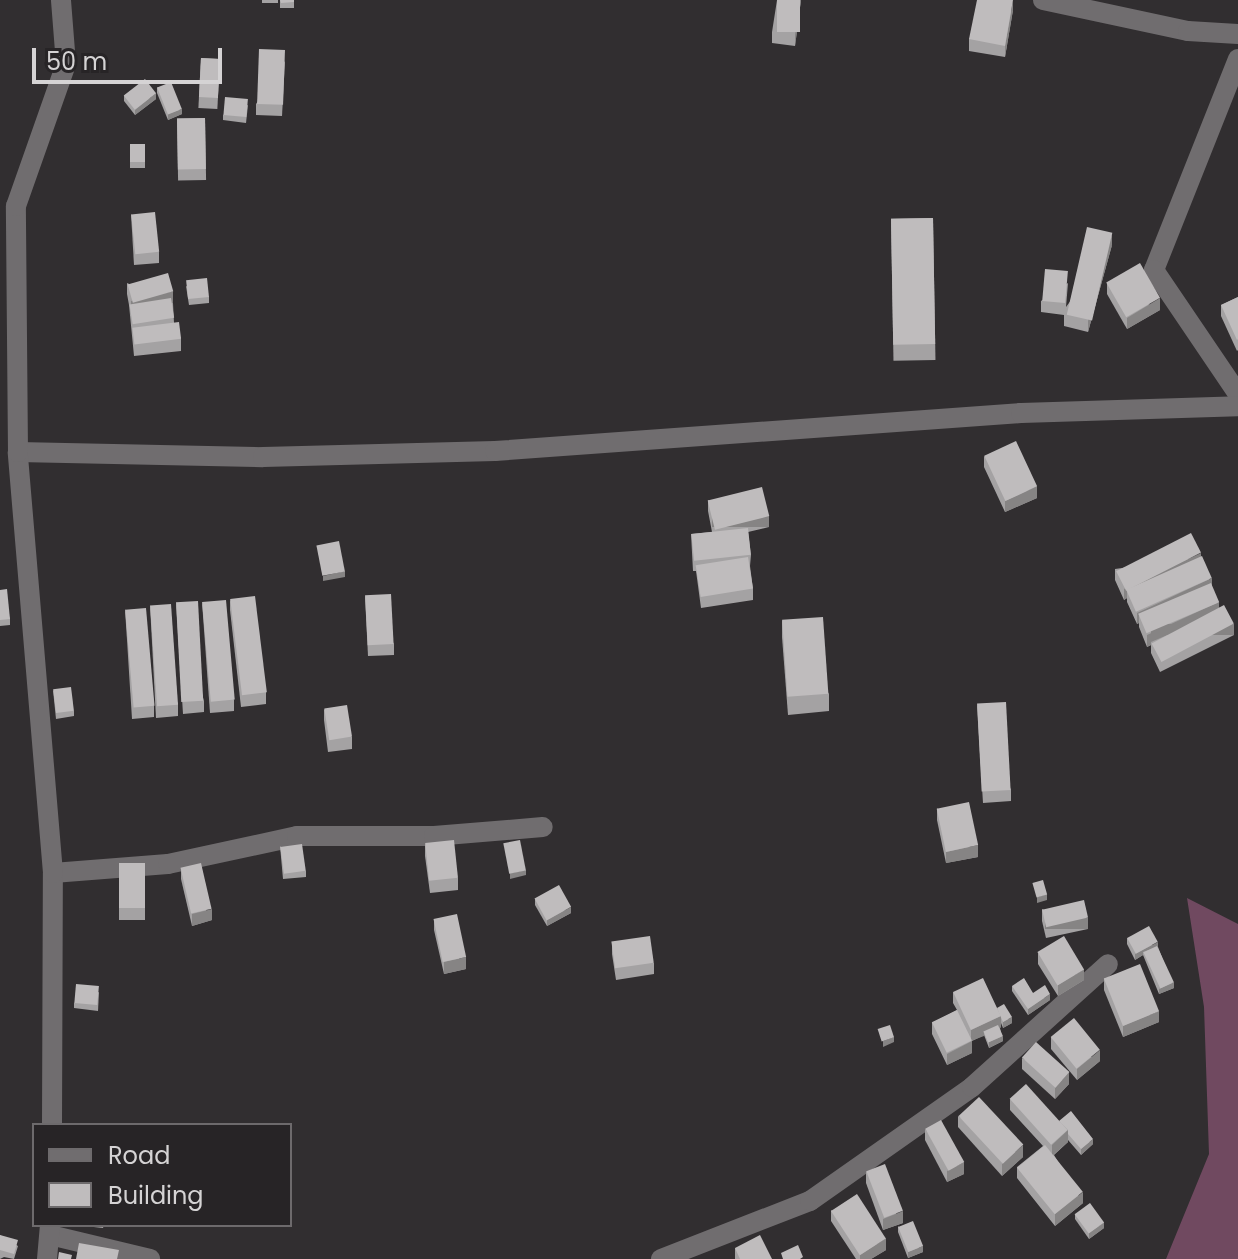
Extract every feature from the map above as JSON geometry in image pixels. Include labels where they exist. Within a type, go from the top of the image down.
[{"type":"street","points":[[52,1123],[56,961],[53,873],[18,452],[16,206],[66,64],[61,0]]},
{"type":"street","points":[[1043,0],[1188,31],[1238,34]]},
{"type":"street","points":[[1238,59],[1154,270],[1238,394]]},
{"type":"street","points":[[18,452],[263,457],[495,451],[1021,413],[1238,406]]},
{"type":"street","points":[[53,873],[168,864],[297,836],[434,836],[543,827]]},
{"type":"street","points":[[661,1259],[810,1201],[972,1087],[1108,964]]},
{"type":"street","points":[[47,1259],[50,1230],[150,1259]]},
{"type":"shaded area","points":[[1187,898],[1238,924],[1238,1259],[1166,1259],[1209,1154],[1204,1007]]},
{"type":"building","points":[[777,0],[800,0],[800,32],[777,32]]},
{"type":"building","points":[[977,0],[1013,0],[1005,46],[969,39]]},
{"type":"building","points":[[259,49],[285,50],[283,105],[257,104]]},
{"type":"building","points":[[201,58],[220,59],[218,98],[199,97]]},
{"type":"building","points":[[145,79],[156,93],[135,110],[124,96]]},
{"type":"building","points":[[171,82],[182,109],[168,115],[157,88]]},
{"type":"building","points":[[225,97],[248,99],[246,117],[223,115]]},
{"type":"building","points":[[177,118],[205,118],[206,169],[178,169]]},
{"type":"building","points":[[130,144],[145,144],[145,162],[130,162]]},
{"type":"building","points":[[155,212],[159,252],[135,254],[131,215]]},
{"type":"building","points":[[933,218],[935,344],[893,345],[891,219]]},
{"type":"building","points":[[1087,227],[1112,233],[1092,321],[1067,315]]},
{"type":"building","points":[[1140,263],[1160,298],[1126,317],[1106,283]]},
{"type":"building","points":[[1045,269],[1068,271],[1065,303],[1042,301]]},
{"type":"building","points":[[168,273],[173,291],[133,303],[128,285]]},
{"type":"building","points":[[207,278],[209,297],[188,299],[186,280]]},
{"type":"building","points":[[1238,297],[1238,339],[1237,340],[1221,305]]},
{"type":"building","points":[[171,298],[174,318],[133,324],[130,305]]},
{"type":"building","points":[[179,322],[181,339],[134,345],[132,328]]},
{"type":"building","points":[[1016,441],[1037,486],[1005,501],[984,456]]},
{"type":"building","points":[[762,487],[769,516],[715,530],[708,501]]},
{"type":"building","points":[[748,528],[751,555],[694,561],[691,534]]},
{"type":"building","points":[[1191,533],[1201,553],[1126,591],[1116,571]]},
{"type":"building","points":[[339,541],[345,571],[322,576],[316,545]]},
{"type":"building","points":[[1202,556],[1212,578],[1136,612],[1126,590]]},
{"type":"building","points":[[748,557],[753,589],[701,597],[696,565]]},
{"type":"building","points":[[1211,583],[1219,602],[1146,633],[1138,614]]},
{"type":"building","points":[[7,589],[10,619],[0,620],[0,590]]},
{"type":"building","points":[[391,594],[394,644],[368,645],[365,595]]},
{"type":"building","points":[[255,596],[267,692],[242,695],[230,599]]},
{"type":"building","points":[[226,600],[235,700],[211,702],[202,602]]},
{"type":"building","points":[[198,601],[203,701],[181,702],[176,602]]},
{"type":"building","points":[[171,604],[178,705],[157,706],[150,605]]},
{"type":"building","points":[[1224,605],[1234,624],[1161,662],[1152,643]]},
{"type":"building","points":[[146,608],[155,706],[134,707],[125,610]]},
{"type":"building","points":[[823,617],[828,694],[787,697],[782,620]]},
{"type":"building","points":[[71,687],[74,711],[56,713],[53,689]]},
{"type":"building","points":[[1006,702],[1011,790],[982,791],[977,704]]},
{"type":"building","points":[[347,705],[352,737],[329,740],[324,709]]},
{"type":"building","points":[[969,802],[978,845],[946,852],[937,809]]},
{"type":"building","points":[[454,840],[458,878],[429,881],[425,843]]},
{"type":"building","points":[[520,840],[526,870],[509,874],[503,843]]},
{"type":"building","points":[[302,844],[306,871],[284,874],[280,847]]},
{"type":"building","points":[[119,863],[145,863],[145,908],[119,908]]},
{"type":"building","points":[[201,863],[212,909],[191,914],[181,868]]},
{"type":"building","points":[[1043,880],[1047,894],[1037,897],[1032,883]]},
{"type":"building","points":[[559,885],[571,907],[547,920],[535,899]]},
{"type":"building","points":[[1084,900],[1088,918],[1046,927],[1042,910]]},
{"type":"building","points":[[457,914],[466,957],[443,962],[434,919]]},
{"type":"building","points":[[1149,926],[1158,942],[1136,954],[1127,938]]},
{"type":"building","points":[[650,936],[654,963],[615,968],[611,941]]},
{"type":"building","points":[[1064,936],[1084,969],[1058,985],[1037,952]]},
{"type":"building","points":[[1157,946],[1174,982],[1160,989],[1143,952]]},
{"type":"building","points":[[1140,964],[1159,1011],[1123,1026],[1104,979]]},
{"type":"building","points":[[983,978],[1001,1016],[971,1030],[953,992]]},
{"type":"building","points":[[1024,978],[1033,993],[1045,985],[1050,994],[1028,1009],[1012,986]]},
{"type":"building","points":[[76,984],[99,986],[97,1005],[74,1003]]},
{"type":"building","points":[[1004,1004],[1012,1017],[1003,1022],[997,1008]]},
{"type":"building","points":[[957,1010],[972,1041],[947,1053],[932,1022]]},
{"type":"building","points":[[1074,1018],[1100,1050],[1076,1069],[1051,1037]]},
{"type":"building","points":[[890,1025],[894,1037],[882,1041],[878,1029]]},
{"type":"building","points":[[998,1025],[1003,1036],[988,1042],[983,1032]]},
{"type":"building","points":[[1036,1042],[1069,1072],[1055,1088],[1022,1058]]},
{"type":"building","points":[[1026,1084],[1067,1130],[1051,1145],[1010,1099]]},
{"type":"building","points":[[979,1097],[1023,1145],[1003,1164],[959,1116]]},
{"type":"building","points":[[1071,1111],[1093,1139],[1081,1149],[1059,1121]]},
{"type":"building","points":[[941,1120],[964,1162],[949,1171],[925,1129]]},
{"type":"building","points":[[1045,1145],[1083,1192],[1055,1214],[1017,1168]]},
{"type":"building","points":[[885,1164],[903,1211],[884,1218],[866,1171]]},
{"type":"building","points":[[857,1194],[886,1238],[860,1255],[831,1211]]},
{"type":"building","points":[[1090,1203],[1104,1222],[1089,1234],[1075,1214]]},
{"type":"building","points":[[913,1221],[923,1246],[908,1252],[898,1227]]},
{"type":"building","points":[[0,1235],[18,1240],[14,1254],[0,1250]]},
{"type":"building","points":[[760,1235],[772,1259],[740,1259],[735,1248]]},
{"type":"building","points":[[79,1243],[119,1250],[117,1259],[76,1259]]},
{"type":"building","points":[[798,1245],[803,1257],[783,1259],[781,1253]]},
{"type":"building","points":[[59,1252],[72,1255],[71,1259],[58,1259]]}]
